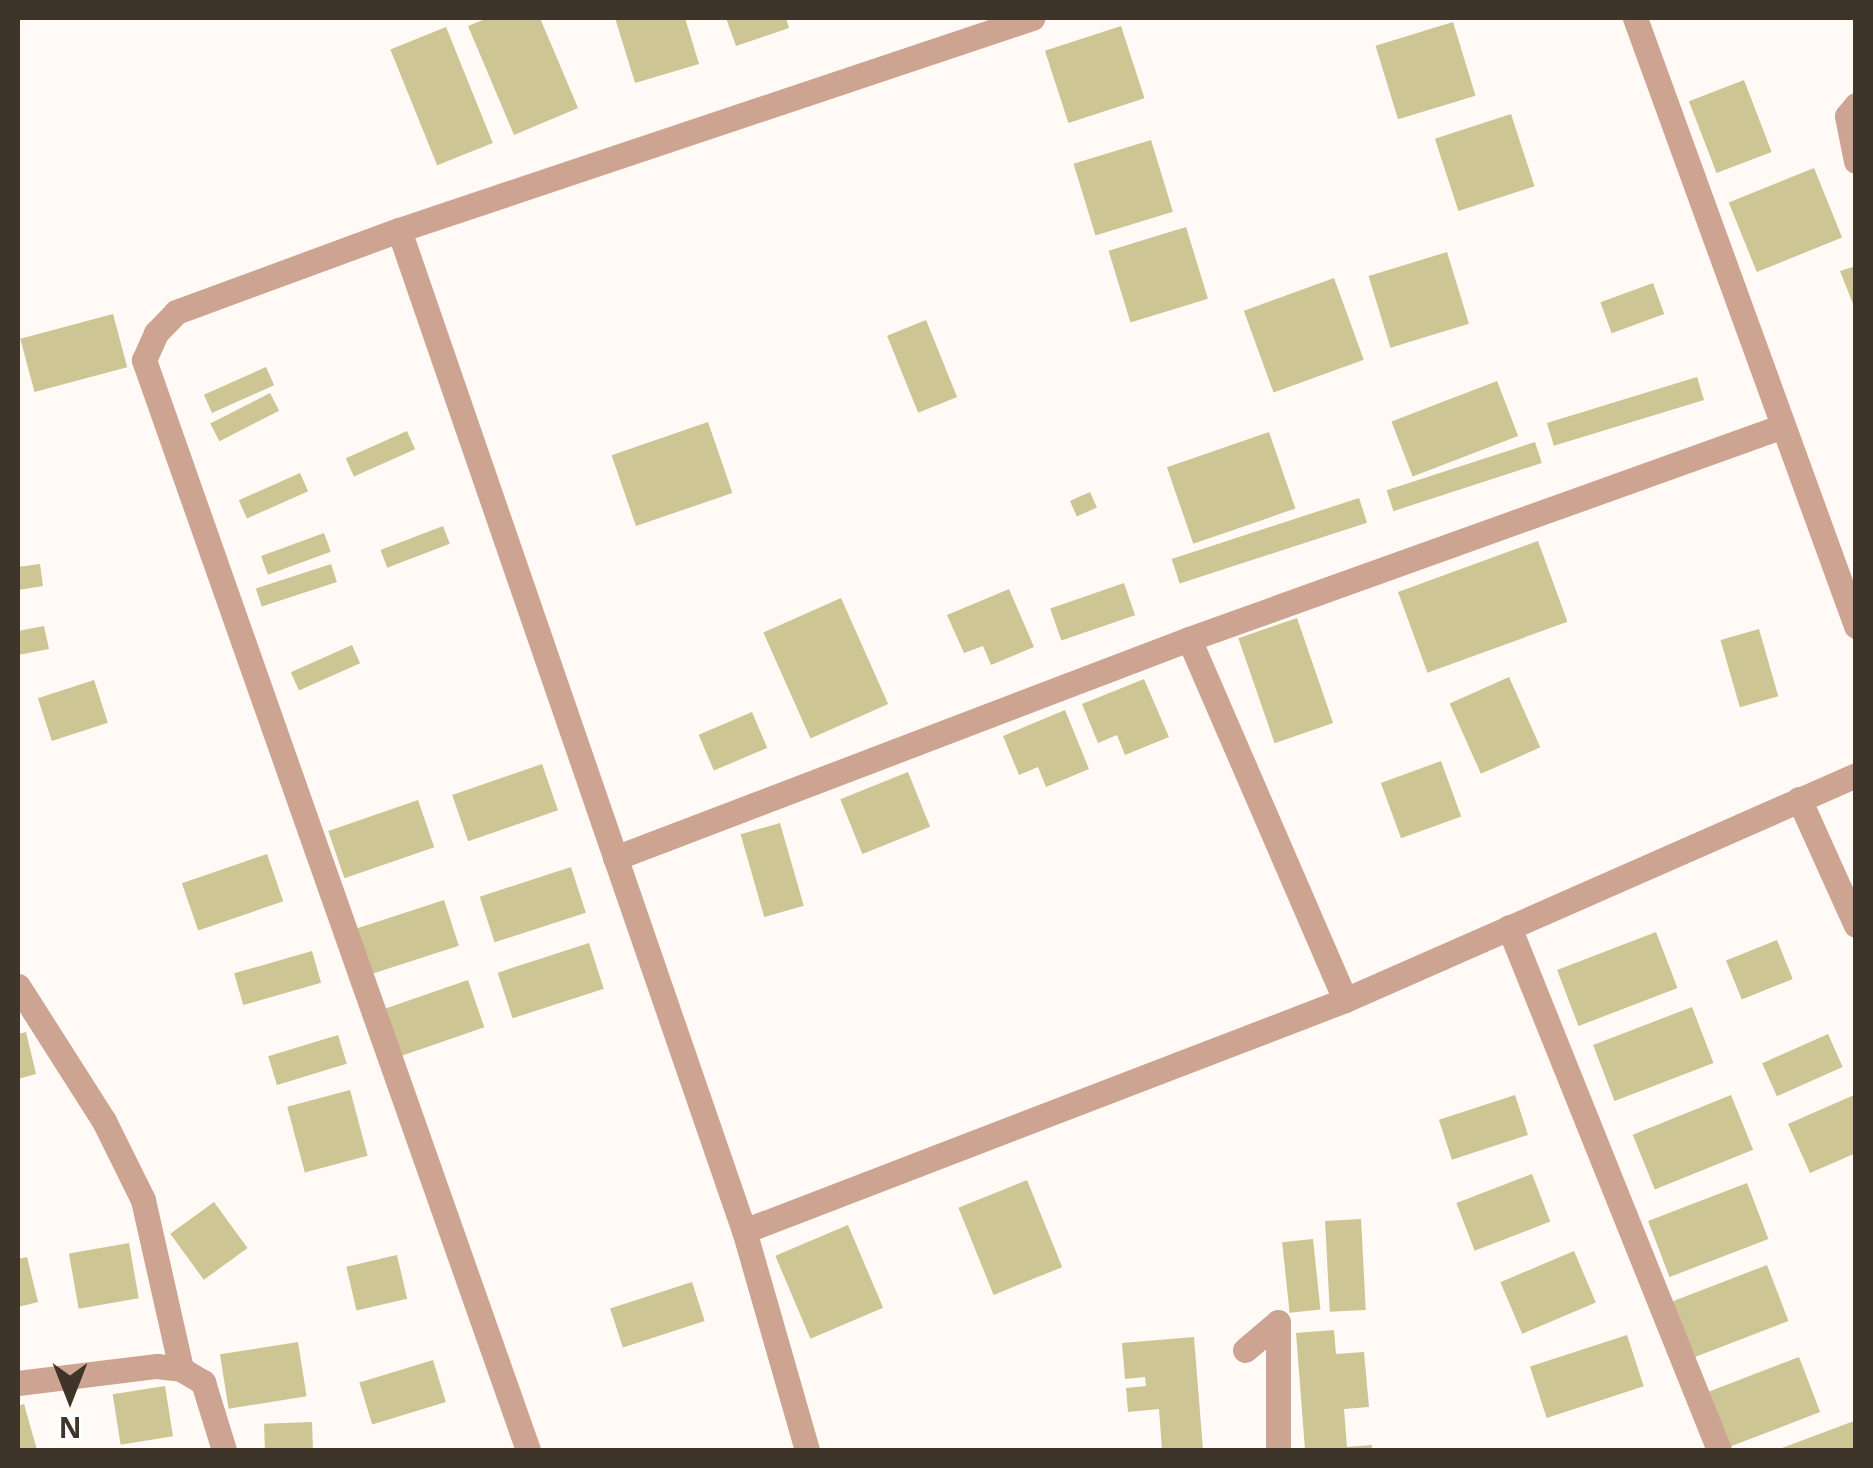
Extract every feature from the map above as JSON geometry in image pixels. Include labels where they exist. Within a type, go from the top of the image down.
[{"type":"street","points":[[528,1450],[144,360],[176,312],[399,230],[1032,18]]},
{"type":"street","points":[[1635,18],[1856,626]]},
{"type":"street","points":[[1856,104],[1847,116],[1856,161]]},
{"type":"street","points":[[399,230],[744,1231],[807,1450]]},
{"type":"street","points":[[616,858],[1189,639],[1783,426]]},
{"type":"street","points":[[1189,639],[1345,1000]]},
{"type":"street","points":[[744,1231],[1345,1000],[1856,774]]},
{"type":"street","points":[[1799,800],[1856,925]]},
{"type":"street","points":[[1509,927],[1719,1450]]},
{"type":"street","points":[[18,986],[104,1121],[144,1200],[181,1369]]},
{"type":"street","points":[[1245,1350],[1278,1322],[1278,1450]]},
{"type":"street","points":[[18,1384],[157,1366],[181,1369],[203,1382],[224,1450]]},
{"type":"building","points":[[488,18],[540,18],[578,108],[514,135],[468,26]]},
{"type":"building","points":[[615,18],[685,18],[699,64],[635,83]]},
{"type":"building","points":[[726,18],[786,18],[789,28],[736,46]]},
{"type":"building","points":[[1453,22],[1476,96],[1398,119],[1376,46]]},
{"type":"building","points":[[1121,26],[1144,98],[1068,123],[1045,51]]},
{"type":"building","points":[[446,27],[493,143],[437,165],[390,49]]},
{"type":"building","points":[[1744,80],[1772,152],[1717,173],[1689,101]]},
{"type":"building","points":[[1511,114],[1534,186],[1458,211],[1435,139]]},
{"type":"building","points":[[1151,140],[1173,212],[1095,235],[1074,164]]},
{"type":"building","points":[[1814,168],[1842,238],[1757,272],[1729,202]]},
{"type":"building","points":[[1186,227],[1208,299],[1130,322],[1109,251]]},
{"type":"building","points":[[1447,252],[1469,324],[1391,348],[1369,276]]},
{"type":"building","points":[[1856,266],[1856,309],[1855,309],[1840,271]]},
{"type":"building","points":[[1334,278],[1364,360],[1274,393],[1244,311]]},
{"type":"building","points":[[1653,283],[1664,314],[1612,333],[1600,302]]},
{"type":"building","points":[[113,314],[127,367],[35,392],[20,339]]},
{"type":"building","points":[[926,320],[957,397],[918,413],[887,336]]},
{"type":"building","points":[[266,367],[274,385],[212,413],[204,395]]},
{"type":"building","points":[[1697,377],[1704,400],[1554,446],[1547,423]]},
{"type":"building","points":[[1497,381],[1518,436],[1413,477],[1392,421]]},
{"type":"building","points":[[270,393],[279,411],[219,441],[210,423]]},
{"type":"building","points":[[708,422],[732,493],[636,526],[612,455]]},
{"type":"building","points":[[407,431],[415,449],[354,477],[346,458]]},
{"type":"building","points":[[1269,432],[1295,509],[1193,544],[1167,467]]},
{"type":"building","points":[[1535,442],[1542,463],[1393,511],[1387,490]]},
{"type":"building","points":[[300,473],[308,491],[247,519],[239,500]]},
{"type":"building","points":[[1090,492],[1097,508],[1077,516],[1070,501]]},
{"type":"building","points":[[1359,498],[1367,523],[1180,584],[1172,559]]},
{"type":"building","points":[[443,526],[450,544],[387,568],[380,550]]},
{"type":"building","points":[[324,533],[331,552],[268,575],[261,556]]},
{"type":"building","points":[[1538,541],[1567,622],[1427,673],[1398,592]]},
{"type":"building","points":[[40,564],[43,586],[18,590],[18,567]]},
{"type":"building","points":[[331,564],[337,582],[262,606],[256,588]]},
{"type":"building","points":[[1124,583],[1135,615],[1061,641],[1050,608]]},
{"type":"building","points":[[1009,589],[1034,647],[991,665],[983,646],[964,653],[947,615]]},
{"type":"building","points":[[841,598],[888,704],[811,739],[763,633]]},
{"type":"building","points":[[1297,618],[1333,723],[1275,743],[1238,638]]},
{"type":"building","points":[[44,626],[49,649],[18,655],[18,631]]},
{"type":"building","points":[[1759,629],[1778,696],[1740,707],[1721,640]]},
{"type":"building","points":[[352,645],[360,663],[299,691],[291,672]]},
{"type":"building","points":[[1509,677],[1540,747],[1481,774],[1450,703]]},
{"type":"building","points":[[1144,679],[1169,737],[1125,755],[1117,735],[1098,743],[1082,704]]},
{"type":"building","points":[[94,680],[108,723],[52,741],[38,698]]},
{"type":"building","points":[[1065,710],[1089,769],[1046,787],[1038,767],[1019,775],[1003,736]]},
{"type":"building","points":[[752,712],[767,748],[714,771],[699,735]]},
{"type":"building","points":[[1441,761],[1461,816],[1401,838],[1381,783]]},
{"type":"building","points":[[542,764],[558,810],[468,841],[452,795]]},
{"type":"building","points":[[908,772],[930,827],[862,854],[840,799]]},
{"type":"building","points":[[418,800],[434,847],[344,878],[328,831]]},
{"type":"building","points":[[780,823],[804,906],[764,917],[741,834]]},
{"type":"building","points":[[267,854],[283,901],[198,931],[182,883]]},
{"type":"building","points":[[571,867],[586,913],[495,942],[480,897]]},
{"type":"building","points":[[444,900],[459,946],[368,975],[353,930]]},
{"type":"building","points":[[1656,932],[1678,988],[1579,1026],[1557,970]]},
{"type":"building","points":[[1777,940],[1793,979],[1742,1000],[1726,961]]},
{"type":"building","points":[[589,943],[604,989],[513,1018],[498,973]]},
{"type":"building","points":[[312,951],[321,983],[243,1005],[234,973]]},
{"type":"building","points":[[468,980],[484,1027],[394,1058],[378,1011]]},
{"type":"building","points":[[1692,1007],[1714,1063],[1615,1101],[1593,1045]]},
{"type":"building","points":[[26,1032],[36,1074],[18,1079],[18,1034]]},
{"type":"building","points":[[1828,1034],[1843,1067],[1777,1096],[1762,1063]]},
{"type":"building","points":[[338,1035],[347,1064],[277,1085],[268,1056]]},
{"type":"building","points":[[350,1090],[368,1156],[305,1173],[287,1107]]},
{"type":"building","points":[[1515,1095],[1528,1135],[1452,1160],[1439,1120]]},
{"type":"building","points":[[1731,1095],[1753,1150],[1655,1189],[1633,1135]]},
{"type":"building","points":[[1854,1095],[1856,1153],[1810,1173],[1788,1124]]},
{"type":"building","points":[[1532,1174],[1550,1222],[1475,1251],[1456,1203]]},
{"type":"building","points":[[1027,1180],[1062,1267],[994,1295],[958,1208]]},
{"type":"building","points":[[1747,1183],[1769,1239],[1670,1277],[1648,1221]]},
{"type":"building","points":[[214,1202],[248,1248],[204,1280],[170,1234]]},
{"type":"building","points":[[1361,1219],[1366,1310],[1330,1312],[1325,1221]]},
{"type":"building","points":[[848,1225],[883,1308],[810,1339],[775,1256]]},
{"type":"building","points":[[1313,1239],[1320,1310],[1290,1313],[1282,1242]]},
{"type":"building","points":[[129,1243],[139,1298],[79,1309],[69,1254]]},
{"type":"building","points":[[1574,1251],[1596,1303],[1522,1334],[1500,1282]]},
{"type":"building","points":[[397,1255],[407,1299],[356,1311],[346,1267]]},
{"type":"building","points":[[27,1257],[38,1302],[18,1307],[18,1259]]},
{"type":"building","points":[[1767,1265],[1789,1321],[1690,1359],[1669,1303]]},
{"type":"building","points":[[692,1282],[705,1321],[623,1348],[610,1309]]},
{"type":"building","points":[[1334,1330],[1336,1354],[1364,1352],[1369,1407],[1344,1409],[1347,1447],[1372,1445],[1372,1450],[1305,1450],[1296,1333]]},
{"type":"building","points":[[1627,1335],[1644,1386],[1547,1418],[1530,1367]]},
{"type":"building","points":[[1194,1337],[1203,1450],[1162,1450],[1159,1409],[1128,1412],[1126,1388],[1146,1386],[1145,1377],[1125,1379],[1122,1343]]},
{"type":"building","points":[[298,1342],[307,1396],[229,1409],[220,1354]]},
{"type":"building","points":[[1799,1357],[1820,1412],[1721,1450],[1700,1395]]},
{"type":"building","points":[[433,1360],[446,1402],[372,1425],[359,1383]]},
{"type":"building","points":[[165,1386],[173,1436],[121,1445],[113,1394]]},
{"type":"building","points":[[24,1404],[37,1450],[18,1450],[18,1406]]},
{"type":"building","points":[[1854,1421],[1856,1450],[1777,1450]]},
{"type":"building","points":[[312,1422],[313,1450],[265,1450],[264,1424]]}]
